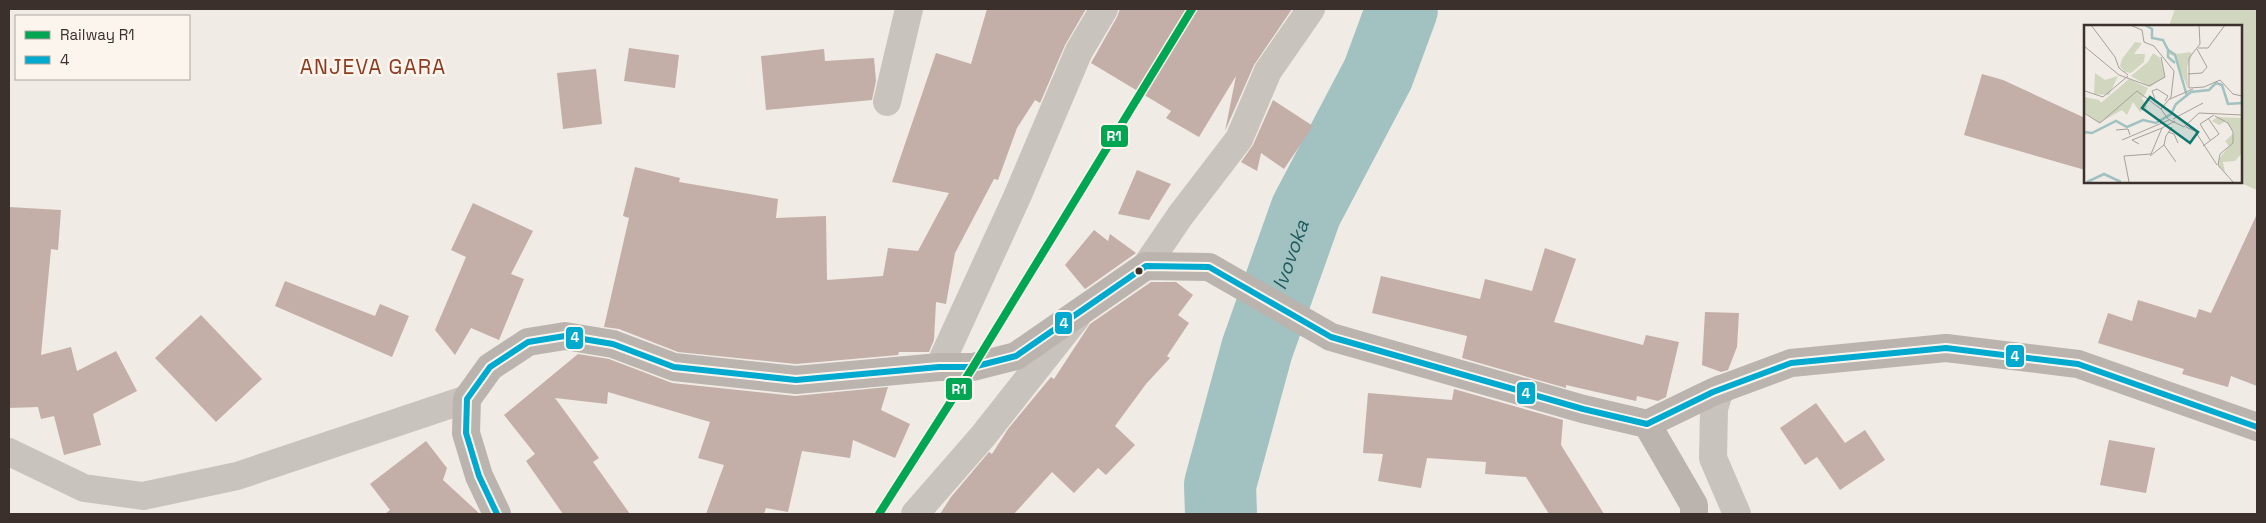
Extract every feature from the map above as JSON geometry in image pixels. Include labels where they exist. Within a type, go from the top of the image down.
[{"type":"street","points":[[887,102],[910,9]]},
{"type":"street","points":[[940,367],[1017,196],[1079,51],[1104,9]]},
{"type":"street","points":[[9,452],[84,488],[143,496],[237,476],[466,400],[490,367],[528,342],[565,336],[612,344],[674,367],[796,380],[940,367],[973,366],[1016,356],[1146,266],[1180,216],[1239,139],[1268,71],[1311,9]]},
{"type":"street","points":[[1146,266],[1209,267],[1331,336],[1584,409],[1647,424],[1720,389],[1791,363],[1946,348],[2078,364],[2257,427]]},
{"type":"street","points":[[915,514],[983,436],[1080,313]]},
{"type":"street","points":[[1720,389],[1714,409],[1713,458],[1737,514]]},
{"type":"street","points":[[466,400],[466,434],[479,476],[496,514]]},
{"type":"street","points":[[1647,424],[1694,505],[1694,514]]},
{"type":"green space","points":[[2175,9],[2257,9],[2257,190],[2238,182],[2241,182],[2241,25],[2169,25]]},
{"type":"building","points":[[987,9],[1086,9],[1065,45],[1040,103],[1035,100],[1017,128],[998,180],[994,179],[955,253],[946,304],[936,302],[934,340],[929,352],[899,352],[898,355],[796,364],[678,352],[619,329],[604,327],[629,218],[623,216],[635,167],[680,178],[679,182],[778,199],[776,218],[826,216],[827,280],[883,276],[888,248],[918,251],[949,193],[892,182],[936,53],[971,64]]},
{"type":"building","points":[[1120,9],[1292,9],[1254,65],[1225,131],[1236,76],[1199,137],[1166,118],[1171,111],[1091,63]]},
{"type":"building","points":[[629,48],[679,55],[675,88],[624,81]]},
{"type":"building","points":[[824,49],[825,61],[874,58],[876,81],[872,100],[766,110],[761,56]]},
{"type":"building","points":[[596,69],[602,124],[563,129],[557,73]]},
{"type":"building","points":[[1982,74],[2003,80],[2084,118],[2084,170],[1964,135]]},
{"type":"building","points":[[1273,100],[1313,126],[1284,169],[1261,153],[1257,171],[1241,162],[1253,145]]},
{"type":"building","points":[[1137,170],[1171,184],[1149,220],[1118,214]]},
{"type":"building","points":[[473,203],[533,231],[511,274],[524,279],[499,340],[471,328],[455,355],[435,330],[466,257],[451,250]]},
{"type":"building","points":[[9,207],[61,210],[58,250],[51,249],[41,355],[71,347],[77,371],[116,351],[137,391],[93,414],[101,445],[64,455],[54,416],[41,419],[38,407],[9,408]]},
{"type":"building","points":[[2257,214],[2257,386],[2231,376],[2228,387],[2182,374],[2184,369],[2098,343],[2108,313],[2132,321],[2138,300],[2196,318],[2199,309],[2211,313]]},
{"type":"building","points":[[1094,230],[1108,241],[1110,234],[1136,253],[1085,289],[1065,265]]},
{"type":"building","points":[[1545,248],[1576,259],[1554,322],[1643,345],[1646,335],[1679,342],[1666,397],[1658,401],[1637,396],[1636,401],[1566,385],[1566,388],[1462,358],[1467,336],[1372,313],[1381,276],[1480,299],[1485,279],[1532,291]]},
{"type":"building","points":[[285,281],[375,316],[380,304],[409,316],[392,357],[275,306]]},
{"type":"building","points":[[1151,282],[1176,282],[1193,295],[1178,315],[1189,323],[1167,356],[1170,358],[1146,384],[1115,426],[1135,445],[1106,475],[1098,468],[1074,493],[1052,472],[1014,514],[940,514],[951,497],[989,452],[992,454],[1008,429],[1051,377],[1054,379],[1090,324]]},
{"type":"building","points":[[1705,312],[1739,313],[1737,347],[1728,370],[1721,372],[1702,365]]},
{"type":"building","points":[[201,315],[262,379],[216,422],[155,358]]},
{"type":"building","points":[[578,354],[609,359],[672,383],[795,396],[888,387],[881,410],[910,424],[895,458],[853,440],[850,458],[802,451],[788,512],[766,508],[764,514],[706,514],[724,465],[698,458],[710,422],[608,392],[607,404],[555,398],[599,458],[593,462],[630,514],[563,514],[526,461],[535,454],[504,415]]},
{"type":"building","points":[[1454,389],[1563,420],[1561,445],[1604,514],[1549,514],[1526,477],[1485,474],[1486,462],[1427,458],[1421,488],[1378,481],[1383,454],[1363,453],[1368,393],[1452,400]]},
{"type":"building","points":[[1816,403],[1845,443],[1865,430],[1885,460],[1840,490],[1817,457],[1805,465],[1780,428]]},
{"type":"building","points":[[2109,440],[2155,448],[2146,493],[2100,485]]},
{"type":"building","points":[[426,441],[447,468],[443,480],[480,514],[385,514],[390,510],[370,484]]},
{"type":"waterway","name":"Ivovoka","points":[[1221,514],[1220,485],[1257,349],[1306,211],[1378,74],[1402,9]]},
{"type":"rail line","name":"R1","points":[[879,514],[973,367],[1192,9]]},
{"type":"transit line","name":"4","points":[[497,514],[479,476],[466,433],[467,399],[490,367],[528,342],[565,336],[613,344],[674,367],[796,380],[939,367],[973,367],[1016,356],[1146,266],[1209,267],[1331,337],[1583,409],[1647,424],[1713,392],[1791,363],[1946,348],[2078,364],[2257,427]]},
{"type":"district","name":"ANJEVA GARA","points":[[373,67]]}]
